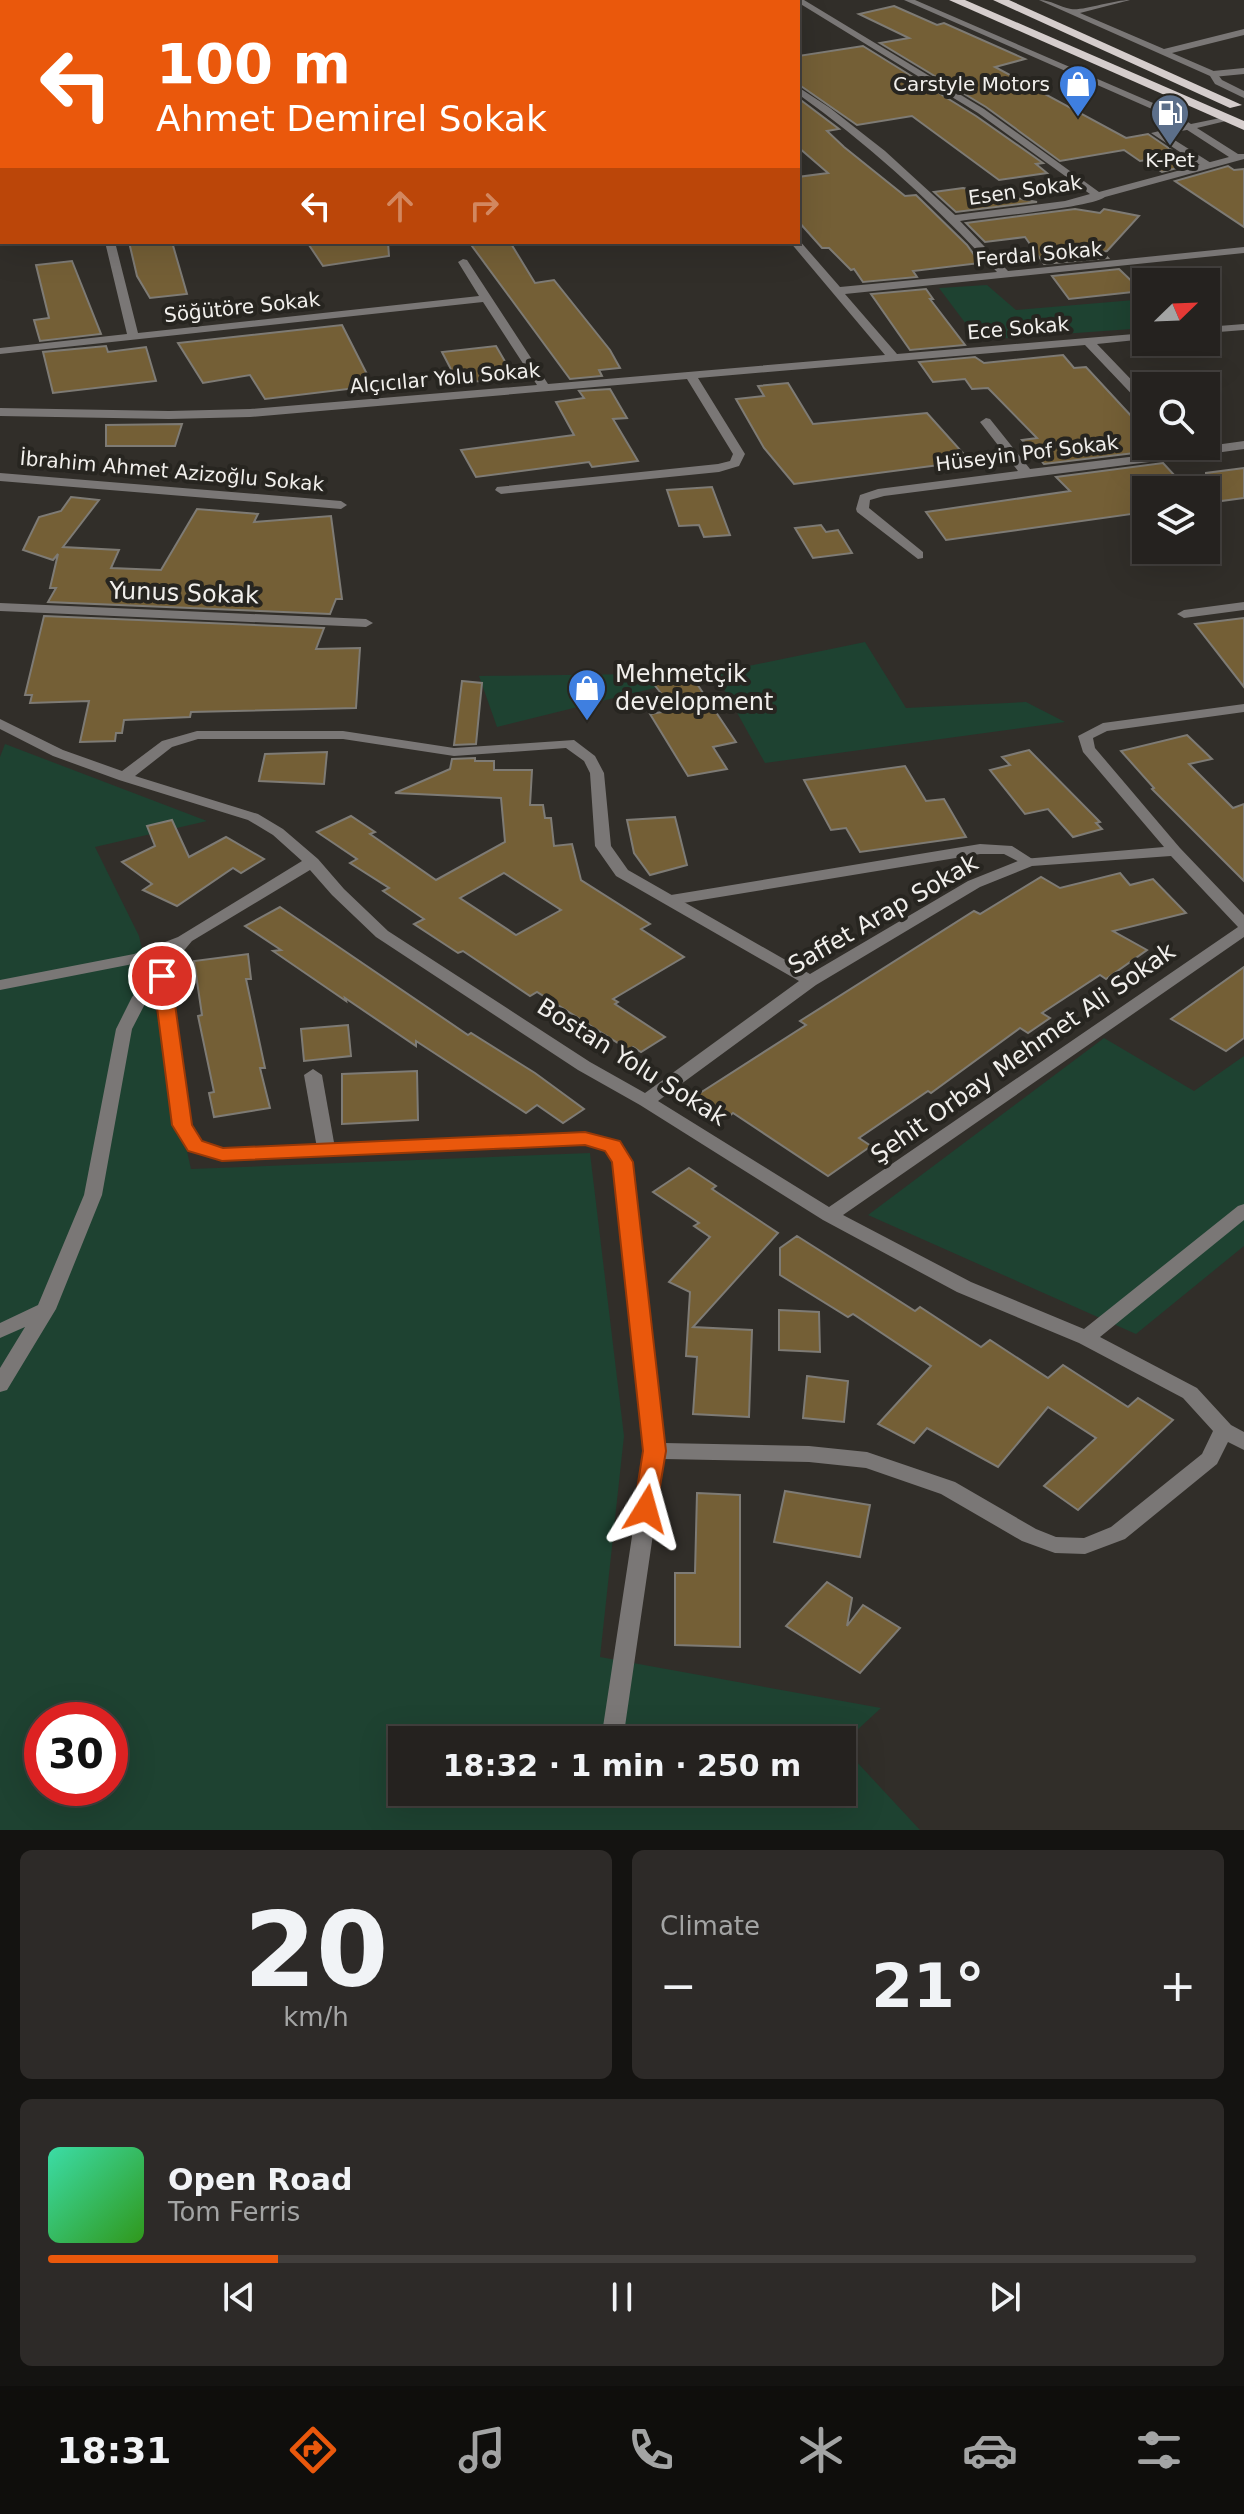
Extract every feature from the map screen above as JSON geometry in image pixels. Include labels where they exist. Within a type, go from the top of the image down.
[{"type":"highway","points":[[955,0],[1244,126]]},
{"type":"highway","points":[[999,0],[1244,109]]},
{"type":"street","points":[[908,0],[1164,111],[1240,156]]},
{"type":"street","points":[[1043,0],[1213,74],[1244,71]]},
{"type":"street","points":[[1073,12],[1126,0]]},
{"type":"street","name":"Esen Sokak","points":[[800,1],[981,111],[1100,197]]},
{"type":"street","points":[[1165,52],[1244,32]]},
{"type":"street","points":[[1213,74],[1218,82],[1244,95]]},
{"type":"street","points":[[800,91],[879,149],[956,218],[1006,275]]},
{"type":"street","points":[[1207,165],[1156,133],[1227,118]]},
{"type":"street","name":"Esen Sokak","points":[[956,218],[1100,197],[1240,156]]},
{"type":"street","points":[[110,244],[133,337]]},
{"type":"street","points":[[797,244],[893,357]]},
{"type":"street","name":"Ferdal Sokak","points":[[837,291],[1244,250]]},
{"type":"street","points":[[463,262],[545,388]]},
{"type":"street","name":"Söğütöre Sokak","points":[[0,351],[488,298]]},
{"type":"street","points":[[1220,329],[1244,327]]},
{"type":"street","name":"Ece Sokak","points":[[893,357],[1132,337]]},
{"type":"street","points":[[1088,341],[1132,387]]},
{"type":"street","name":"Alçıcılar Yolu Sokak","points":[[0,412],[250,413],[893,357]]},
{"type":"street","points":[[501,490],[719,468],[735,463],[739,454],[691,376]]},
{"type":"street","points":[[986,422],[1026,473]]},
{"type":"street","name":"Hüseyin Pof Sokak","points":[[1220,448],[1244,445]]},
{"type":"street","name":"Hüseyin Pof Sokak","points":[[918,555],[862,509],[864,498],[882,492],[1132,460]]},
{"type":"street","name":"İbrahim Ahmet Azizoğlu Sokak","points":[[0,477],[341,505]]},
{"type":"street","points":[[1184,614],[1244,606]]},
{"type":"street","name":"Yunus Sokak","points":[[0,607],[366,623]]},
{"type":"street","points":[[1244,708],[1103,727],[1085,736],[1088,749],[1244,927]]},
{"type":"street","name":"Bostan Yolu Sokak","points":[[0,723],[58,753],[253,817],[278,832],[312,862],[382,934],[584,1066],[646,1101],[829,1216],[964,1287],[1086,1338],[1190,1393],[1224,1430],[1244,1442]]},
{"type":"street","points":[[124,777],[167,744],[197,735],[343,735],[454,752],[569,743],[590,759],[597,773],[603,846],[622,873],[810,981]]},
{"type":"street","points":[[671,900],[980,849],[1007,849],[1029,862]]},
{"type":"street","name":"Saffet Arap Sokak","points":[[646,1101],[810,981],[974,884],[1029,862],[1175,851]]},
{"type":"street","points":[[0,985],[138,958],[186,938],[312,862]]},
{"type":"street","name":"Şehit Orbay Mehmet Ali Sokak","points":[[829,1216],[1244,927]]},
{"type":"street","points":[[0,1385],[46,1309],[93,1195],[124,1029],[140,997],[162,976],[174,952],[186,938]]},
{"type":"street","points":[[162,976],[182,1125],[195,1146],[222,1155],[585,1138],[612,1146],[622,1162],[655,1451],[614,1726]]},
{"type":"street","points":[[313,1075],[326,1148]]},
{"type":"street","points":[[1086,1338],[1244,1210]]},
{"type":"street","points":[[0,1331],[46,1309]]},
{"type":"street","points":[[655,1451],[809,1454],[867,1460],[948,1488],[1029,1535],[1055,1545],[1085,1546],[1118,1533],[1210,1459],[1224,1430]]},
{"type":"green space","points":[[987,285],[1016,310],[1132,300],[1132,329],[978,340],[939,288]]},
{"type":"green space","points":[[865,642],[906,708],[1026,702],[1065,722],[765,763],[715,673]]},
{"type":"green space","points":[[715,673],[497,727],[479,676]]},
{"type":"green space","points":[[5,744],[207,821],[95,847],[139,936],[191,1169],[590,1153],[624,1436],[600,1657],[881,1708],[856,1731],[856,1726],[388,1726],[388,1806],[856,1806],[856,1761],[920,1830],[0,1830],[0,757]]},
{"type":"green space","points":[[1104,1038],[1194,1091],[1244,1056],[1244,1246],[1136,1334],[868,1215]]},
{"type":"building","points":[[894,6],[937,25],[944,23],[1025,59],[995,67],[1126,138],[1148,134],[1192,164],[1162,172],[1148,163],[1153,159],[1140,161],[1124,150],[1060,161],[986,107],[880,43],[909,38],[859,14]]},
{"type":"building","points":[[863,46],[976,116],[1043,163],[1036,164],[1047,173],[999,180],[912,116],[857,125],[800,85],[800,56]]},
{"type":"building","points":[[800,100],[839,129],[827,131],[844,147],[905,196],[916,195],[967,245],[980,263],[913,271],[917,277],[863,282],[854,269],[851,270],[829,248],[822,248],[800,223],[800,177],[828,173],[800,149]]},
{"type":"building","points":[[1228,166],[1234,170],[1244,169],[1244,227],[1175,181]]},
{"type":"building","points":[[963,188],[1037,202],[956,212],[934,192]]},
{"type":"building","points":[[1075,209],[1100,213],[1104,209],[1139,216],[1107,251],[1102,252],[1108,258],[1044,264],[1025,237],[985,242],[966,223]]},
{"type":"building","points":[[129,244],[173,244],[187,294],[150,298],[137,276]]},
{"type":"building","points":[[308,244],[388,244],[389,256],[323,266]]},
{"type":"building","points":[[470,244],[511,244],[535,283],[554,280],[610,350],[620,368],[599,370],[602,376],[570,379]]},
{"type":"building","points":[[72,261],[101,334],[40,341],[34,320],[49,318],[36,265]]},
{"type":"building","points":[[1119,269],[1132,281],[1132,292],[1069,299],[1052,276]]},
{"type":"building","points":[[926,289],[933,299],[930,299],[965,345],[910,350],[871,294]]},
{"type":"building","points":[[342,325],[373,386],[265,399],[250,375],[203,383],[178,343]]},
{"type":"building","points":[[106,346],[108,352],[146,347],[156,381],[53,393],[43,352]]},
{"type":"building","points":[[496,346],[514,377],[472,382],[468,376],[455,377],[442,352]]},
{"type":"building","points":[[1063,355],[1074,368],[1086,367],[1132,417],[1132,453],[1044,464],[1022,440],[1037,438],[988,388],[972,389],[965,379],[933,382],[919,362],[975,357],[984,363]]},
{"type":"building","points":[[788,383],[813,424],[927,413],[970,461],[794,484],[764,448],[736,399],[764,396],[758,386]]},
{"type":"building","points":[[610,389],[627,418],[613,419],[638,461],[592,467],[589,462],[476,477],[461,450],[574,435],[556,402],[584,398],[579,391]]},
{"type":"building","points":[[182,424],[175,446],[106,446],[106,425]]},
{"type":"building","points":[[1163,463],[1175,476],[1132,476],[1132,514],[946,540],[926,512],[1070,491],[1056,477]]},
{"type":"building","points":[[1244,468],[1244,498],[1220,501],[1220,476],[1206,476],[1206,473]]},
{"type":"building","points":[[712,487],[730,535],[704,537],[699,525],[679,526],[667,490]]},
{"type":"building","points":[[71,497],[99,500],[63,547],[119,550],[111,568],[161,570],[197,509],[258,514],[254,522],[331,516],[342,599],[336,599],[330,614],[48,602],[56,588],[50,588],[58,554],[53,560],[23,550],[39,517],[61,511]]},
{"type":"building","points":[[821,525],[826,532],[838,530],[852,553],[813,558],[795,528]]},
{"type":"building","points":[[44,616],[324,628],[316,649],[360,648],[356,708],[191,712],[190,717],[124,720],[122,733],[116,733],[115,741],[80,742],[89,701],[30,703],[32,695],[25,695]]},
{"type":"building","points":[[1244,618],[1244,687],[1195,624]]},
{"type":"building","points":[[691,675],[736,742],[713,747],[727,769],[688,776],[650,714],[674,710],[653,683]]},
{"type":"building","points":[[462,681],[482,683],[476,744],[454,745]]},
{"type":"building","points":[[1187,735],[1212,759],[1189,764],[1233,808],[1244,804],[1244,881],[1152,789],[1121,751]]},
{"type":"building","points":[[1029,750],[1100,822],[1096,823],[1102,829],[1073,837],[1048,809],[1025,814],[990,770],[1010,765],[1002,757]]},
{"type":"building","points":[[327,752],[324,784],[259,781],[265,754]]},
{"type":"building","points":[[452,759],[494,761],[494,770],[532,770],[530,805],[543,805],[545,818],[551,818],[554,846],[572,844],[581,880],[650,924],[641,929],[684,957],[613,999],[618,1002],[615,1004],[665,1037],[641,1052],[633,1047],[629,1050],[537,992],[530,996],[463,951],[458,953],[414,924],[424,919],[383,891],[389,888],[350,863],[357,859],[317,832],[351,816],[375,832],[370,834],[436,880],[505,842],[501,798],[395,793],[450,769]],"holes":[[[504,873],[561,910],[516,935],[460,898]]]},
{"type":"building","points":[[905,766],[926,801],[944,799],[966,837],[860,852],[846,828],[831,830],[804,780]]},
{"type":"building","points":[[675,817],[687,865],[650,875],[634,853],[627,820]]},
{"type":"building","points":[[172,820],[189,857],[226,837],[264,859],[241,873],[233,868],[177,906],[143,890],[152,884],[122,862],[155,846],[147,826]]},
{"type":"building","points":[[1120,873],[1130,885],[1153,879],[1186,913],[1113,931],[1147,950],[1106,979],[1100,975],[1042,1013],[1050,1018],[1028,1033],[1020,1028],[931,1093],[928,1091],[859,1138],[871,1146],[828,1176],[733,1113],[728,1117],[697,1095],[806,1025],[800,1021],[974,911],[980,914],[1041,877],[1060,888]]},
{"type":"building","points":[[280,907],[468,1035],[471,1033],[535,1073],[584,1109],[563,1123],[537,1105],[526,1113],[416,1041],[416,1046],[345,998],[346,1001],[273,951],[281,950],[245,926]]},
{"type":"building","points":[[248,954],[251,979],[246,979],[265,1068],[260,1068],[270,1108],[214,1117],[209,1093],[214,1092],[198,1016],[202,1015],[194,961]]},
{"type":"building","points":[[1244,967],[1244,1038],[1226,1051],[1171,1019]]},
{"type":"building","points":[[348,1025],[351,1056],[304,1061],[301,1029]]},
{"type":"building","points":[[417,1071],[418,1120],[342,1124],[342,1074]]},
{"type":"building","points":[[689,1168],[716,1186],[712,1189],[778,1233],[693,1327],[752,1330],[749,1417],[693,1414],[697,1357],[686,1356],[690,1292],[669,1282],[710,1237],[694,1226],[699,1223],[653,1192]]},
{"type":"building","points":[[797,1236],[915,1311],[920,1307],[981,1347],[990,1340],[1048,1378],[1063,1365],[1128,1407],[1138,1398],[1173,1420],[1078,1510],[1044,1486],[1096,1438],[1048,1407],[998,1467],[927,1428],[914,1443],[878,1424],[931,1366],[853,1314],[848,1317],[780,1275],[780,1248]]},
{"type":"building","points":[[779,1310],[819,1312],[820,1352],[779,1350]]},
{"type":"building","points":[[807,1376],[848,1381],[844,1422],[803,1418]]},
{"type":"building","points":[[785,1491],[870,1505],[860,1557],[774,1542]]},
{"type":"building","points":[[697,1493],[740,1495],[740,1647],[675,1645],[675,1573],[695,1573]]},
{"type":"building","points":[[827,1582],[852,1598],[847,1626],[863,1605],[900,1628],[860,1673],[786,1626]]},
{"type":"place","name":"Carstyle Motors","points":[[1078,118]]},
{"type":"place","name":"K-Pet","points":[[1170,147]]},
{"type":"place","name":"Mehmetçik development","points":[[587,722]]},
{"type":"route","points":[[162,976],[182,1125],[195,1146],[222,1155],[585,1138],[612,1146],[622,1162],[655,1451],[646,1509]]}]
